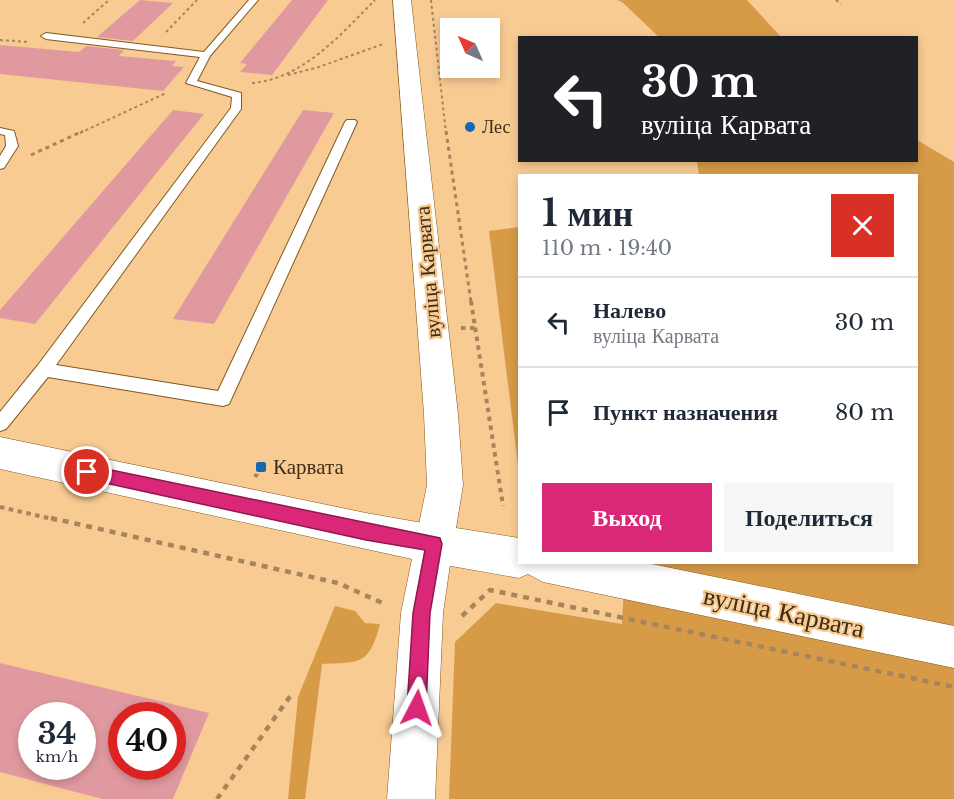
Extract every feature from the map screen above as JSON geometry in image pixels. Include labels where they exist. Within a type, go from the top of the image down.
[{"type":"street","name":"вуліца Карвата","points":[[402,0],[441,414],[444,485],[422,613],[411,799]]},
{"type":"street","points":[[0,453],[366,532],[518,558]]},
{"type":"street","name":"вуліца Карвата","points":[[553,564],[954,647]]},
{"type":"lane","points":[[0,424],[44,370],[236,109],[237,95],[191,83],[206,55],[254,0]]},
{"type":"lane","points":[[46,36],[206,55]]},
{"type":"lane","points":[[44,370],[223,399],[351,122]]},
{"type":"lane","points":[[0,131],[10,133],[12,146],[0,165]]},
{"type":"path","points":[[83,22],[109,0]]},
{"type":"path","points":[[150,48],[197,0]]},
{"type":"path","points":[[273,79],[291,72],[321,53],[375,0]]},
{"type":"path","points":[[431,0],[453,190],[503,506]]},
{"type":"path","points":[[836,0],[841,4]]},
{"type":"path","points":[[247,82],[259,83],[319,67],[389,42]]},
{"type":"path","points":[[31,155],[166,93]]},
{"type":"path","points":[[0,507],[338,583],[389,606]]},
{"type":"path","points":[[462,616],[490,590],[954,687]]},
{"type":"path","points":[[217,799],[291,694]]},
{"type":"shaded area","points":[[617,0],[747,0],[780,36],[658,36]]},
{"type":"shaded area","points":[[918,141],[954,162],[954,799],[449,799],[455,642],[496,603],[622,624],[625,564],[918,564],[918,174],[699,174],[697,162],[918,162]]},
{"type":"shaded area","points":[[518,227],[518,465],[489,231]]},
{"type":"shaded area","points":[[335,606],[355,611],[365,623],[380,624],[372,648],[367,655],[354,662],[322,664],[305,799],[288,799],[298,697]]},
{"type":"building","points":[[140,0],[173,3],[133,41],[97,37]]},
{"type":"building","points":[[292,0],[328,0],[272,75],[240,72],[247,64],[240,63]]},
{"type":"building","points":[[0,45],[79,52],[86,46],[124,50],[119,56],[176,61],[172,66],[184,67],[163,91],[0,74]]},
{"type":"building","points":[[173,110],[204,114],[35,324],[0,318],[0,310]]},
{"type":"building","points":[[303,110],[334,113],[214,324],[173,319]]},
{"type":"building","points":[[0,663],[163,702],[108,702],[108,780],[181,780],[173,799],[102,799],[30,780],[96,780],[96,702],[18,702],[18,777],[0,772]]},
{"type":"building","points":[[186,707],[209,713],[186,768]]},
{"type":"place","name":"Лес","points":[[470,127]]},
{"type":"place","name":"Карвата","points":[[261,467]]},
{"type":"route","points":[[87,472],[366,532],[434,544],[422,613],[417,708]]}]
